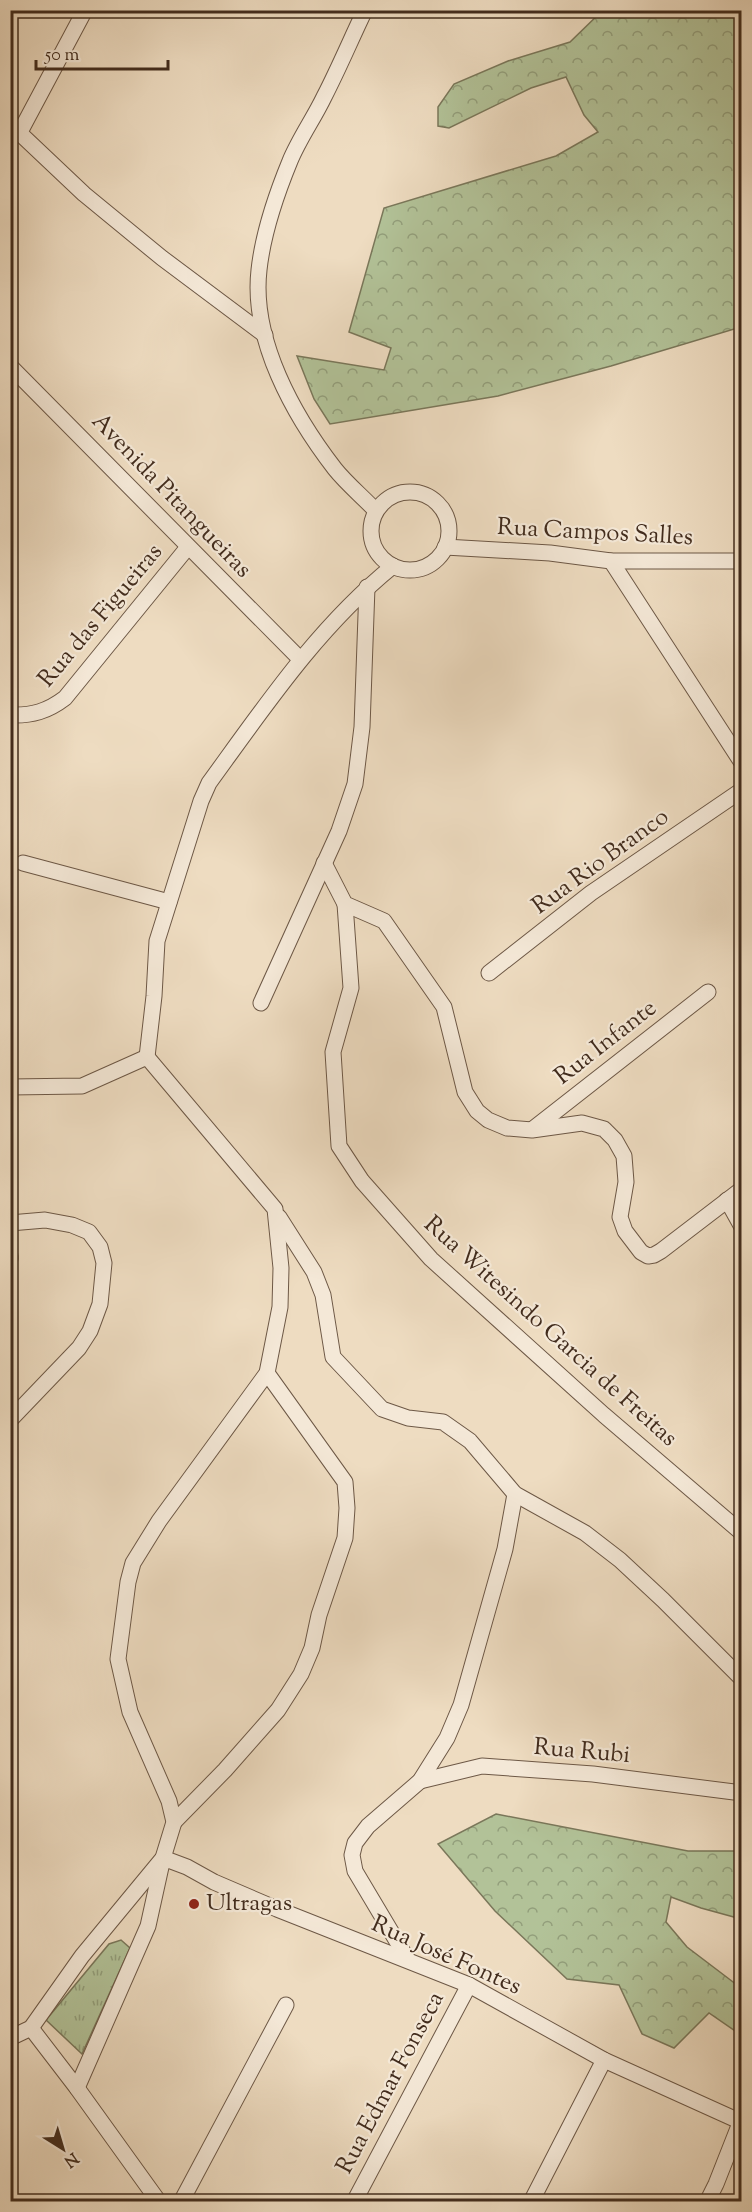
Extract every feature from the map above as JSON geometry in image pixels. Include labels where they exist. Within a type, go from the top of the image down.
[{"type":"street","points":[[85,10],[15,128],[84,194],[162,258],[265,335]]},
{"type":"street","points":[[365,10],[324,98],[291,159],[271,216],[259,271],[260,309],[265,335],[292,406],[336,470],[376,511]]},
{"type":"street","name":"Avenida Pitangueiras","points":[[10,366],[300,659]]},
{"type":"street","points":[[422,493],[443,509],[448,521],[449,534],[446,547],[429,565],[417,569],[393,566],[382,558],[371,536],[376,511],[396,494],[422,493]]},
{"type":"street","name":"Rua das Figueiras","points":[[10,715],[38,713],[51,709],[65,698],[188,547]]},
{"type":"street","name":"Rua Campos Salles","points":[[446,547],[550,553],[611,561],[741,561]]},
{"type":"street","points":[[611,561],[741,763]]},
{"type":"street","points":[[393,566],[367,586],[300,659],[208,783],[156,941],[154,996],[147,1057],[275,1209],[314,1272],[323,1294],[333,1357],[381,1409],[408,1418],[443,1422],[470,1441],[515,1494],[585,1533],[620,1560],[741,1679]]},
{"type":"street","points":[[261,1003],[339,831],[355,784],[362,727],[367,586]]},
{"type":"street","name":"Rua Rio Branco","points":[[489,973],[591,892],[741,790]]},
{"type":"street","points":[[324,862],[345,904],[384,921],[444,1007],[465,1092],[477,1111],[488,1120],[507,1128],[532,1130],[582,1124],[604,1130],[615,1140],[624,1156],[626,1173],[620,1217],[625,1232],[641,1252],[648,1256],[661,1251],[741,1189]]},
{"type":"street","points":[[23,863],[169,902]]},
{"type":"street","name":"Rua Witesindo Garcia de Freitas","points":[[345,904],[351,988],[333,1052],[339,1146],[362,1181],[431,1259],[604,1415],[741,1533]]},
{"type":"street","name":"Rua Infante","points":[[532,1130],[708,992]]},
{"type":"street","points":[[10,1087],[82,1086],[147,1057]]},
{"type":"street","points":[[727,1200],[741,1227]]},
{"type":"street","points":[[174,1822],[169,1801],[130,1712],[118,1659],[128,1582],[133,1563],[159,1521],[267,1373],[279,1307],[281,1268],[275,1209]]},
{"type":"street","points":[[10,1223],[45,1220],[72,1225],[89,1232],[100,1247],[104,1263],[100,1304],[90,1331],[79,1348],[10,1420]]},
{"type":"street","points":[[77,2088],[148,1926],[163,1858],[174,1822],[225,1770],[278,1710],[301,1674],[312,1648],[319,1615],[345,1538],[347,1508],[345,1482],[267,1373]]},
{"type":"street","points":[[408,1960],[355,1871],[352,1855],[355,1843],[368,1826],[420,1781],[447,1738],[461,1705],[505,1549],[515,1494]]},
{"type":"street","name":"Rua Rubi","points":[[420,1781],[482,1766],[593,1774],[741,1793]]},
{"type":"street","points":[[10,2038],[30,2028],[82,1956],[163,1858]]},
{"type":"street","name":"Rua José Fontes","points":[[163,1858],[277,1909],[469,1985],[604,2060],[740,2120]]},
{"type":"street","name":"Rua Edmar Fonseca","points":[[354,2202],[469,1985]]},
{"type":"street","points":[[181,2202],[286,2005]]},
{"type":"street","points":[[30,2028],[77,2088],[159,2202]]},
{"type":"street","points":[[531,2202],[604,2060]]},
{"type":"street","points":[[707,2202],[740,2120]]},
{"type":"street","points":[[716,2184],[720,2202]]},
{"type":"green space","points":[[603,10],[741,11],[741,327],[611,366],[498,396],[330,424],[314,399],[297,356],[384,370],[391,348],[349,332],[384,208],[556,156],[598,132],[584,115],[566,77],[531,88],[449,128],[438,126],[438,107],[454,84],[508,61],[570,42]]},
{"type":"green space","points":[[496,1814],[688,1851],[741,1851],[741,1919],[671,1897],[666,1922],[687,1947],[741,1988],[741,2035],[709,2013],[674,2048],[642,2034],[619,1985],[567,1979],[495,1911],[438,1844]]},
{"type":"green space","points":[[121,1940],[130,1948],[82,2054],[46,2020],[109,1944]]},
{"type":"place","name":"Ultragas","points":[[194,1904]]}]
